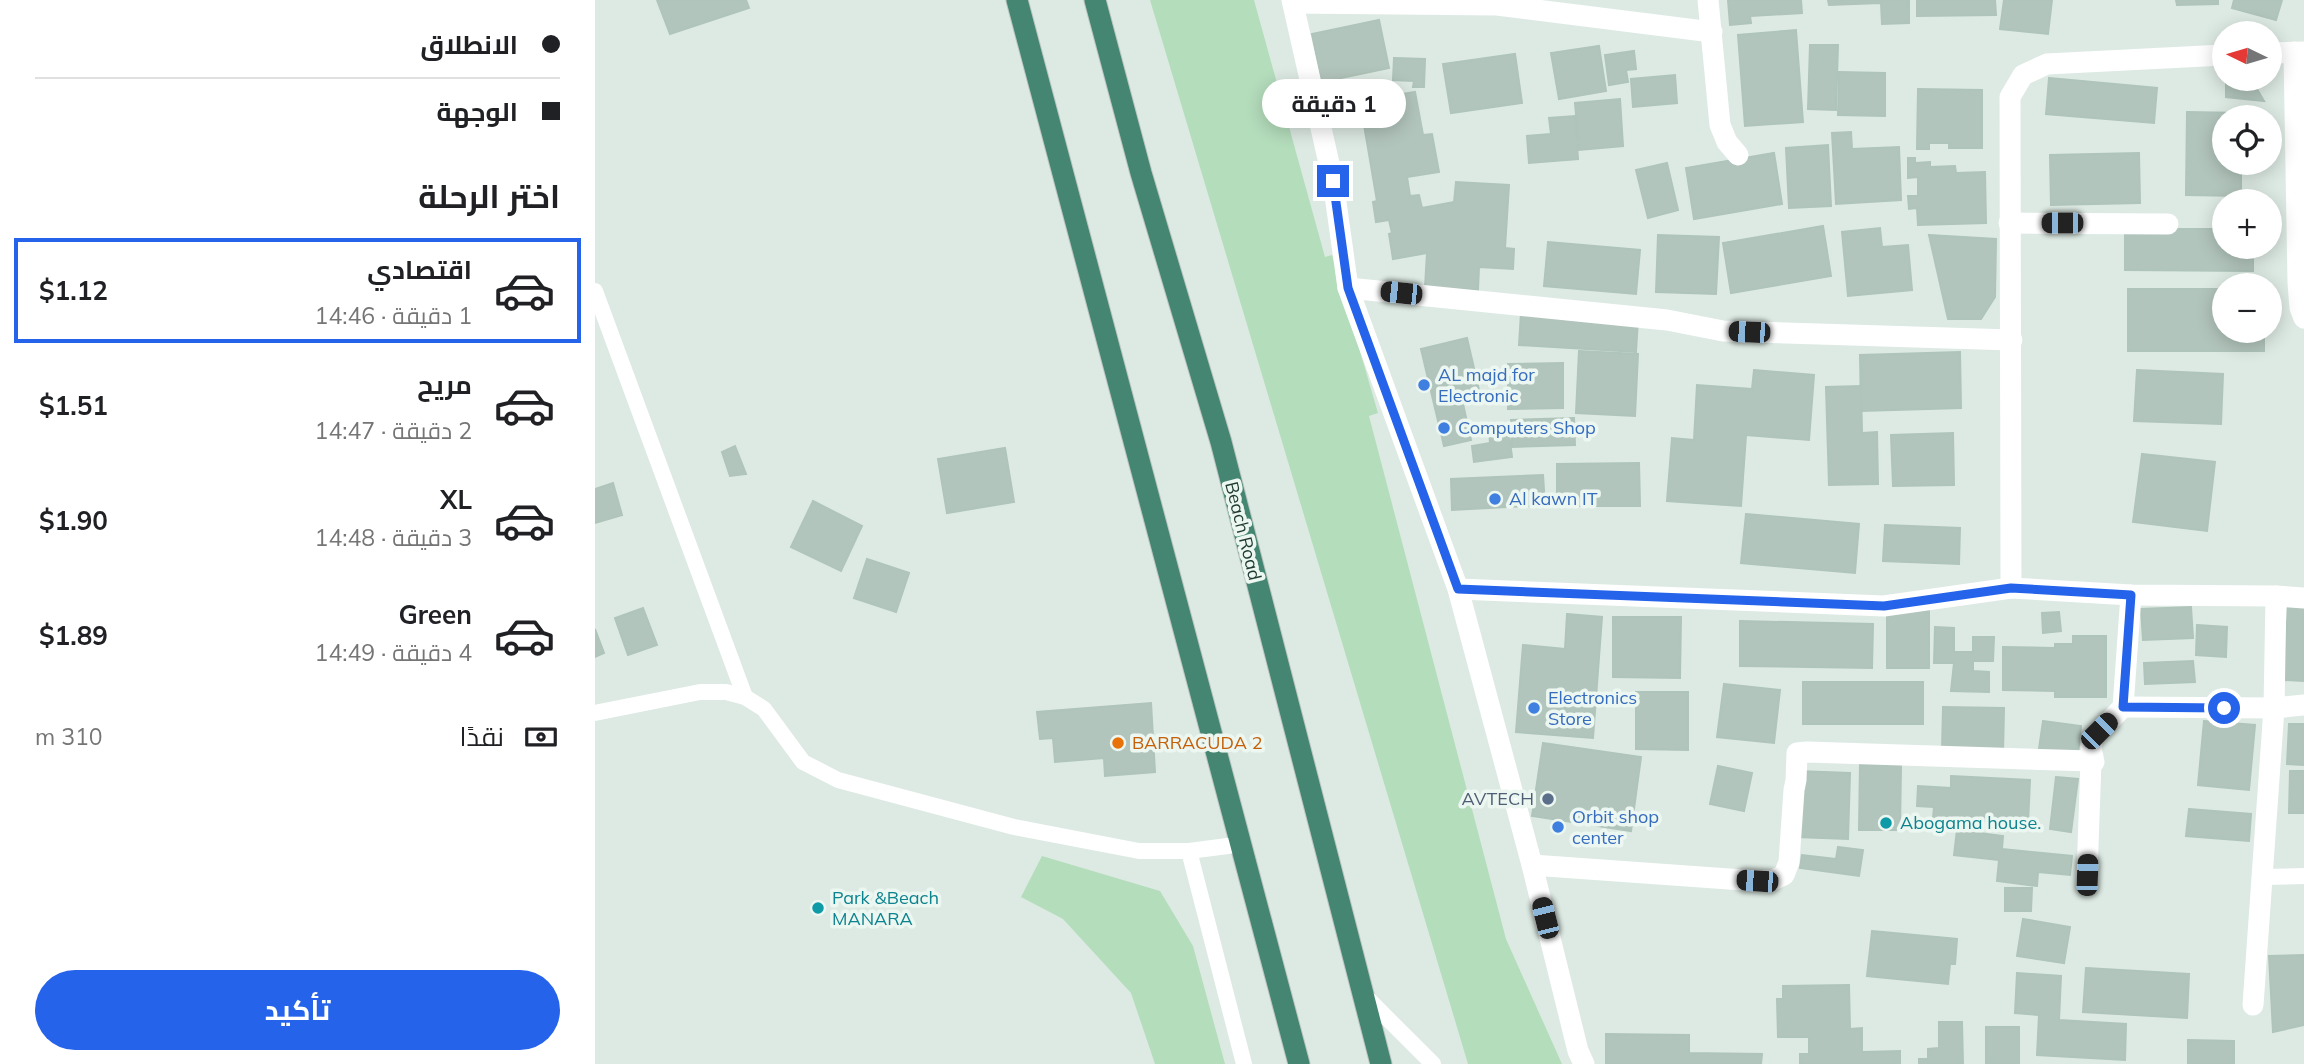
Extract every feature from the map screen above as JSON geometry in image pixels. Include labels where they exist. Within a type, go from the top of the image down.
[{"type":"highway","points":[[1017,0],[1243,844],[1299,1064]]},
{"type":"highway","name":"Beach Road","points":[[1095,0],[1141,173],[1220,442],[1381,1064]]},
{"type":"street","points":[[1708,0],[1720,125],[1727,142],[1738,155]]},
{"type":"street","points":[[1584,1064],[1578,1051],[1532,865],[1458,589],[1348,288],[1333,181],[1293,2],[1497,5],[1712,32]]},
{"type":"street","points":[[2299,52],[2298,283],[2300,308],[2304,318]]},
{"type":"street","points":[[2011,588],[2013,340],[2010,97],[2023,75],[2047,64],[2212,56]]},
{"type":"street","points":[[2010,223],[2168,224]]},
{"type":"street","points":[[1348,288],[1667,320],[1723,331],[2013,340]]},
{"type":"street","points":[[1458,589],[1884,606],[2011,588],[2131,595],[2304,598]]},
{"type":"street","points":[[1532,865],[1757,881],[1784,876],[1789,862],[1797,753],[2094,762],[2091,748],[2093,738],[2123,707],[2131,595]]},
{"type":"street","points":[[2253,1005],[2274,708],[2276,596]]},
{"type":"street","points":[[2123,707],[2274,708],[2304,705]]},
{"type":"street","points":[[2087,875],[2091,761]]},
{"type":"lane","points":[[595,291],[745,697]]},
{"type":"lane","points":[[595,713],[700,692],[726,692],[745,697],[764,709],[803,762],[838,780],[1014,827],[1139,851],[1189,851],[1243,844]]},
{"type":"lane","points":[[1189,851],[1244,1064]]},
{"type":"lane","points":[[2262,877],[2304,876]]},
{"type":"lane","points":[[1363,995],[1433,1064]]},
{"type":"green space","points":[[1150,0],[1254,0],[1325,257],[1332,255],[1378,413],[1369,416],[1506,939],[1562,1064],[1468,1064]]},
{"type":"green space","points":[[1042,856],[1160,891],[1193,946],[1225,1064],[1155,1064],[1131,993],[1063,919],[1021,897]]},
{"type":"building","points":[[657,0],[746,0],[749,8],[670,34]]},
{"type":"building","points":[[1728,0],[1801,0],[1802,13],[1750,16],[1751,23],[1730,25]]},
{"type":"building","points":[[1828,0],[1909,0],[1909,23],[1882,24],[1881,3],[1829,5]]},
{"type":"building","points":[[1917,0],[1995,0],[1996,15],[1917,16]]},
{"type":"building","points":[[2004,0],[2052,0],[2048,34],[2000,29]]},
{"type":"building","points":[[2176,0],[2218,0],[2218,4],[2177,5]]},
{"type":"building","points":[[2234,0],[2282,0],[2276,20],[2232,8]]},
{"type":"building","points":[[1379,20],[1389,68],[1322,82],[1312,34]]},
{"type":"building","points":[[1796,30],[1803,122],[1745,126],[1738,35]]},
{"type":"building","points":[[1810,45],[1838,45],[1836,110],[1808,109]]},
{"type":"building","points":[[1599,46],[1606,91],[1559,99],[1551,53]]},
{"type":"building","points":[[1634,51],[1636,69],[1626,70],[1628,82],[1609,85],[1605,55]]},
{"type":"building","points":[[1515,54],[1522,103],[1451,113],[1443,64]]},
{"type":"building","points":[[1394,58],[1425,59],[1424,87],[1413,87],[1414,81],[1393,80]]},
{"type":"building","points":[[1839,72],[1885,73],[1885,116],[1838,115]]},
{"type":"building","points":[[1675,75],[1677,103],[1633,107],[1631,79]]},
{"type":"building","points":[[2049,78],[2157,88],[2154,123],[2046,114]]},
{"type":"building","points":[[1918,89],[1982,90],[1982,148],[1949,148],[1949,143],[1929,143],[1929,149],[1917,149]]},
{"type":"building","points":[[2226,91],[2258,91],[2264,101],[2226,97]]},
{"type":"building","points":[[1415,92],[1423,135],[1432,134],[1439,172],[1407,177],[1410,196],[1419,195],[1422,208],[1454,202],[1456,182],[1509,185],[1505,248],[1514,249],[1513,269],[1479,267],[1478,290],[1425,287],[1427,253],[1393,259],[1389,220],[1376,222],[1373,202],[1377,201],[1360,101]]},
{"type":"building","points":[[1620,99],[1623,146],[1579,150],[1575,103]]},
{"type":"building","points":[[2187,112],[2212,112],[2212,175],[2241,175],[2241,189],[2212,189],[2212,195],[2186,195]]},
{"type":"building","points":[[1575,116],[1578,159],[1529,163],[1527,136],[1551,134],[1549,118]]},
{"type":"building","points":[[1851,132],[1852,149],[1899,147],[1901,200],[1836,204],[1832,133]]},
{"type":"building","points":[[1828,145],[1831,206],[1789,208],[1786,148]]},
{"type":"building","points":[[1774,153],[1782,204],[1694,219],[1686,168]]},
{"type":"building","points":[[2139,153],[2140,203],[2051,205],[2050,155]]},
{"type":"building","points":[[1908,158],[1915,158],[1915,163],[1930,162],[1930,167],[1955,166],[1956,173],[1985,172],[1986,223],[1918,225],[1917,208],[1909,209],[1908,196],[1918,196],[1918,177],[1908,178]]},
{"type":"building","points":[[1667,163],[1678,210],[1648,218],[1636,170]]},
{"type":"building","points":[[1823,226],[1831,276],[1731,293],[1723,243]]},
{"type":"building","points":[[1880,228],[1882,247],[1908,245],[1912,290],[1848,296],[1842,232]]},
{"type":"building","points":[[2125,229],[2212,229],[2212,259],[2253,259],[2253,271],[2125,270]]},
{"type":"building","points":[[1658,235],[1719,237],[1716,294],[1656,292]]},
{"type":"building","points":[[1929,235],[1996,239],[1995,297],[1981,319],[1948,319]]},
{"type":"building","points":[[1548,242],[1640,250],[1636,294],[1544,286]]},
{"type":"building","points":[[2128,289],[2212,289],[2212,343],[2264,343],[2264,351],[2128,351]]},
{"type":"building","points":[[1521,313],[1638,319],[1636,352],[1519,345]]},
{"type":"building","points":[[1467,338],[1479,390],[1461,395],[1471,440],[1444,446],[1421,349]]},
{"type":"building","points":[[1579,351],[1638,354],[1635,416],[1576,413]]},
{"type":"building","points":[[1960,352],[1961,408],[1861,411],[1860,355]]},
{"type":"building","points":[[1563,363],[1563,408],[1508,409],[1508,364]]},
{"type":"building","points":[[1754,370],[1814,375],[1809,440],[1746,435],[1741,506],[1667,501],[1672,438],[1694,440],[1697,385],[1752,389]]},
{"type":"building","points":[[2137,370],[2223,374],[2221,424],[2134,421]]},
{"type":"building","points":[[1861,386],[1862,433],[1877,432],[1878,484],[1829,485],[1826,387]]},
{"type":"building","points":[[1574,418],[1575,445],[1512,447],[1511,420]]},
{"type":"building","points":[[1508,427],[1512,457],[1474,462],[1472,446],[1490,443],[1489,429]]},
{"type":"building","points":[[1953,433],[1954,485],[1893,486],[1891,435]]},
{"type":"building","points":[[735,446],[746,474],[730,476],[722,452]]},
{"type":"building","points":[[1005,448],[1014,502],[947,513],[938,459]]},
{"type":"building","points":[[2142,454],[2215,462],[2207,531],[2133,522]]},
{"type":"building","points":[[1639,463],[1640,506],[1557,506],[1557,464]]},
{"type":"building","points":[[1543,475],[1545,505],[1452,510],[1451,479]]},
{"type":"building","points":[[613,483],[622,515],[595,523],[595,489]]},
{"type":"building","points":[[813,501],[862,526],[841,571],[791,547]]},
{"type":"building","points":[[1746,514],[1859,524],[1855,573],[1741,563]]},
{"type":"building","points":[[1885,525],[1960,528],[1959,564],[1883,561]]},
{"type":"building","points":[[867,559],[909,573],[896,612],[854,598]]},
{"type":"building","points":[[2288,604],[2304,605],[2304,681],[2284,680]]},
{"type":"building","points":[[2191,607],[2193,638],[2143,640],[2141,609]]},
{"type":"building","points":[[643,608],[657,645],[628,655],[615,618]]},
{"type":"building","points":[[1887,611],[1929,611],[1929,668],[1887,668]]},
{"type":"building","points":[[2059,612],[2061,631],[2043,633],[2042,613]]},
{"type":"building","points":[[1567,614],[1602,617],[1593,738],[1516,732],[1523,645],[1565,649]]},
{"type":"building","points":[[1613,617],[1681,617],[1680,678],[1613,677]]},
{"type":"building","points":[[1740,621],[1873,624],[1872,668],[1740,666]]},
{"type":"building","points":[[2197,625],[2227,627],[2226,657],[2196,655]]},
{"type":"building","points":[[1935,627],[1954,628],[1954,652],[1973,652],[1973,637],[1994,637],[1993,661],[1973,661],[1973,671],[1989,672],[1989,692],[1951,691],[1954,663],[1934,663]]},
{"type":"building","points":[[595,629],[604,653],[595,657]]},
{"type":"building","points":[[2073,636],[2106,636],[2106,697],[2055,697],[2055,691],[2003,690],[2003,647],[2055,648],[2055,644],[2073,644]]},
{"type":"building","points":[[2193,661],[2195,682],[2145,684],[2144,663]]},
{"type":"building","points":[[1803,682],[1923,682],[1923,724],[1803,724]]},
{"type":"building","points":[[1724,684],[1780,690],[1774,743],[1717,737]]},
{"type":"building","points":[[1636,692],[1688,692],[1688,750],[1636,749]]},
{"type":"building","points":[[1151,703],[1155,772],[1105,776],[1104,758],[1055,762],[1053,738],[1040,739],[1037,712]]},
{"type":"building","points":[[1943,707],[2004,708],[2003,753],[1942,752]]},
{"type":"building","points":[[2043,721],[2081,726],[2078,754],[2039,749]]},
{"type":"building","points":[[2204,721],[2255,725],[2249,790],[2198,785]]},
{"type":"building","points":[[2289,724],[2304,724],[2304,765],[2287,764]]},
{"type":"building","points":[[1543,743],[1641,757],[1631,831],[1532,816]]},
{"type":"building","points":[[1860,764],[1901,765],[1900,830],[1859,830]]},
{"type":"building","points":[[1718,766],[1752,773],[1744,811],[1710,804]]},
{"type":"building","points":[[1797,771],[1850,773],[1848,839],[1796,837]]},
{"type":"building","points":[[2290,771],[2304,771],[2304,813],[2289,813]]},
{"type":"building","points":[[1951,776],[2030,780],[2028,823],[1933,818],[1934,807],[1917,806],[1918,786],[1951,788]]},
{"type":"building","points":[[2056,777],[2078,779],[2071,832],[2050,829]]},
{"type":"building","points":[[2189,809],[2251,814],[2249,841],[2186,836]]},
{"type":"building","points":[[1957,830],[2003,836],[2002,849],[2072,856],[2070,875],[2038,872],[2037,886],[1997,881],[1999,860],[1954,855]]},
{"type":"building","points":[[1838,847],[1863,850],[1859,876],[1800,868],[1802,855],[1836,859]]},
{"type":"building","points":[[2005,888],[2032,888],[2031,911],[2005,911]]},
{"type":"building","points":[[2023,919],[2070,927],[2064,963],[2017,956]]},
{"type":"building","points":[[1872,931],[1957,939],[1955,964],[1950,964],[1948,984],[1867,976]]},
{"type":"building","points":[[2304,955],[2304,1025],[2273,1032],[2269,956]]},
{"type":"building","points":[[2086,968],[2189,974],[2187,1018],[2083,1012]]},
{"type":"building","points":[[2017,973],[2061,976],[2059,1020],[2126,1024],[2125,1060],[2037,1055],[2039,1015],[2015,1013]]},
{"type":"building","points":[[1849,985],[1850,1029],[1862,1028],[1862,1052],[1900,1051],[1900,1064],[1800,1064],[1800,1054],[1809,1054],[1809,1037],[1778,1037],[1777,999],[1783,999],[1783,986]]},
{"type":"building","points":[[1939,1022],[1962,1022],[1963,1064],[1919,1064],[1919,1059],[1928,1059],[1928,1049],[1939,1048]]},
{"type":"building","points":[[1986,1027],[2019,1027],[2019,1064],[1986,1064]]},
{"type":"building","points":[[1606,1034],[1689,1035],[1689,1053],[1762,1054],[1761,1064],[1606,1064]]},
{"type":"building","points":[[2188,1040],[2234,1041],[2234,1064],[2188,1064]]},
{"type":"place","name":"AL majd for Electronic","points":[[1424,385]]},
{"type":"place","name":"Computers Shop","points":[[1444,428]]},
{"type":"place","name":"Al kawn IT","points":[[1495,499]]},
{"type":"place","name":"Electronics Store","points":[[1534,708]]},
{"type":"place","name":"BARRACUDA 2","points":[[1118,743]]},
{"type":"place","name":"AVTECH","points":[[1548,799]]},
{"type":"place","name":"Abogama house.","points":[[1886,823]]},
{"type":"place","name":"Orbit shop center","points":[[1558,827]]},
{"type":"place","name":"Park &Beach MANARA","points":[[818,908]]},
{"type":"route","points":[[1333,181],[1348,288],[1458,589],[1884,606],[2011,588],[2131,595],[2123,707],[2224,708]]}]
